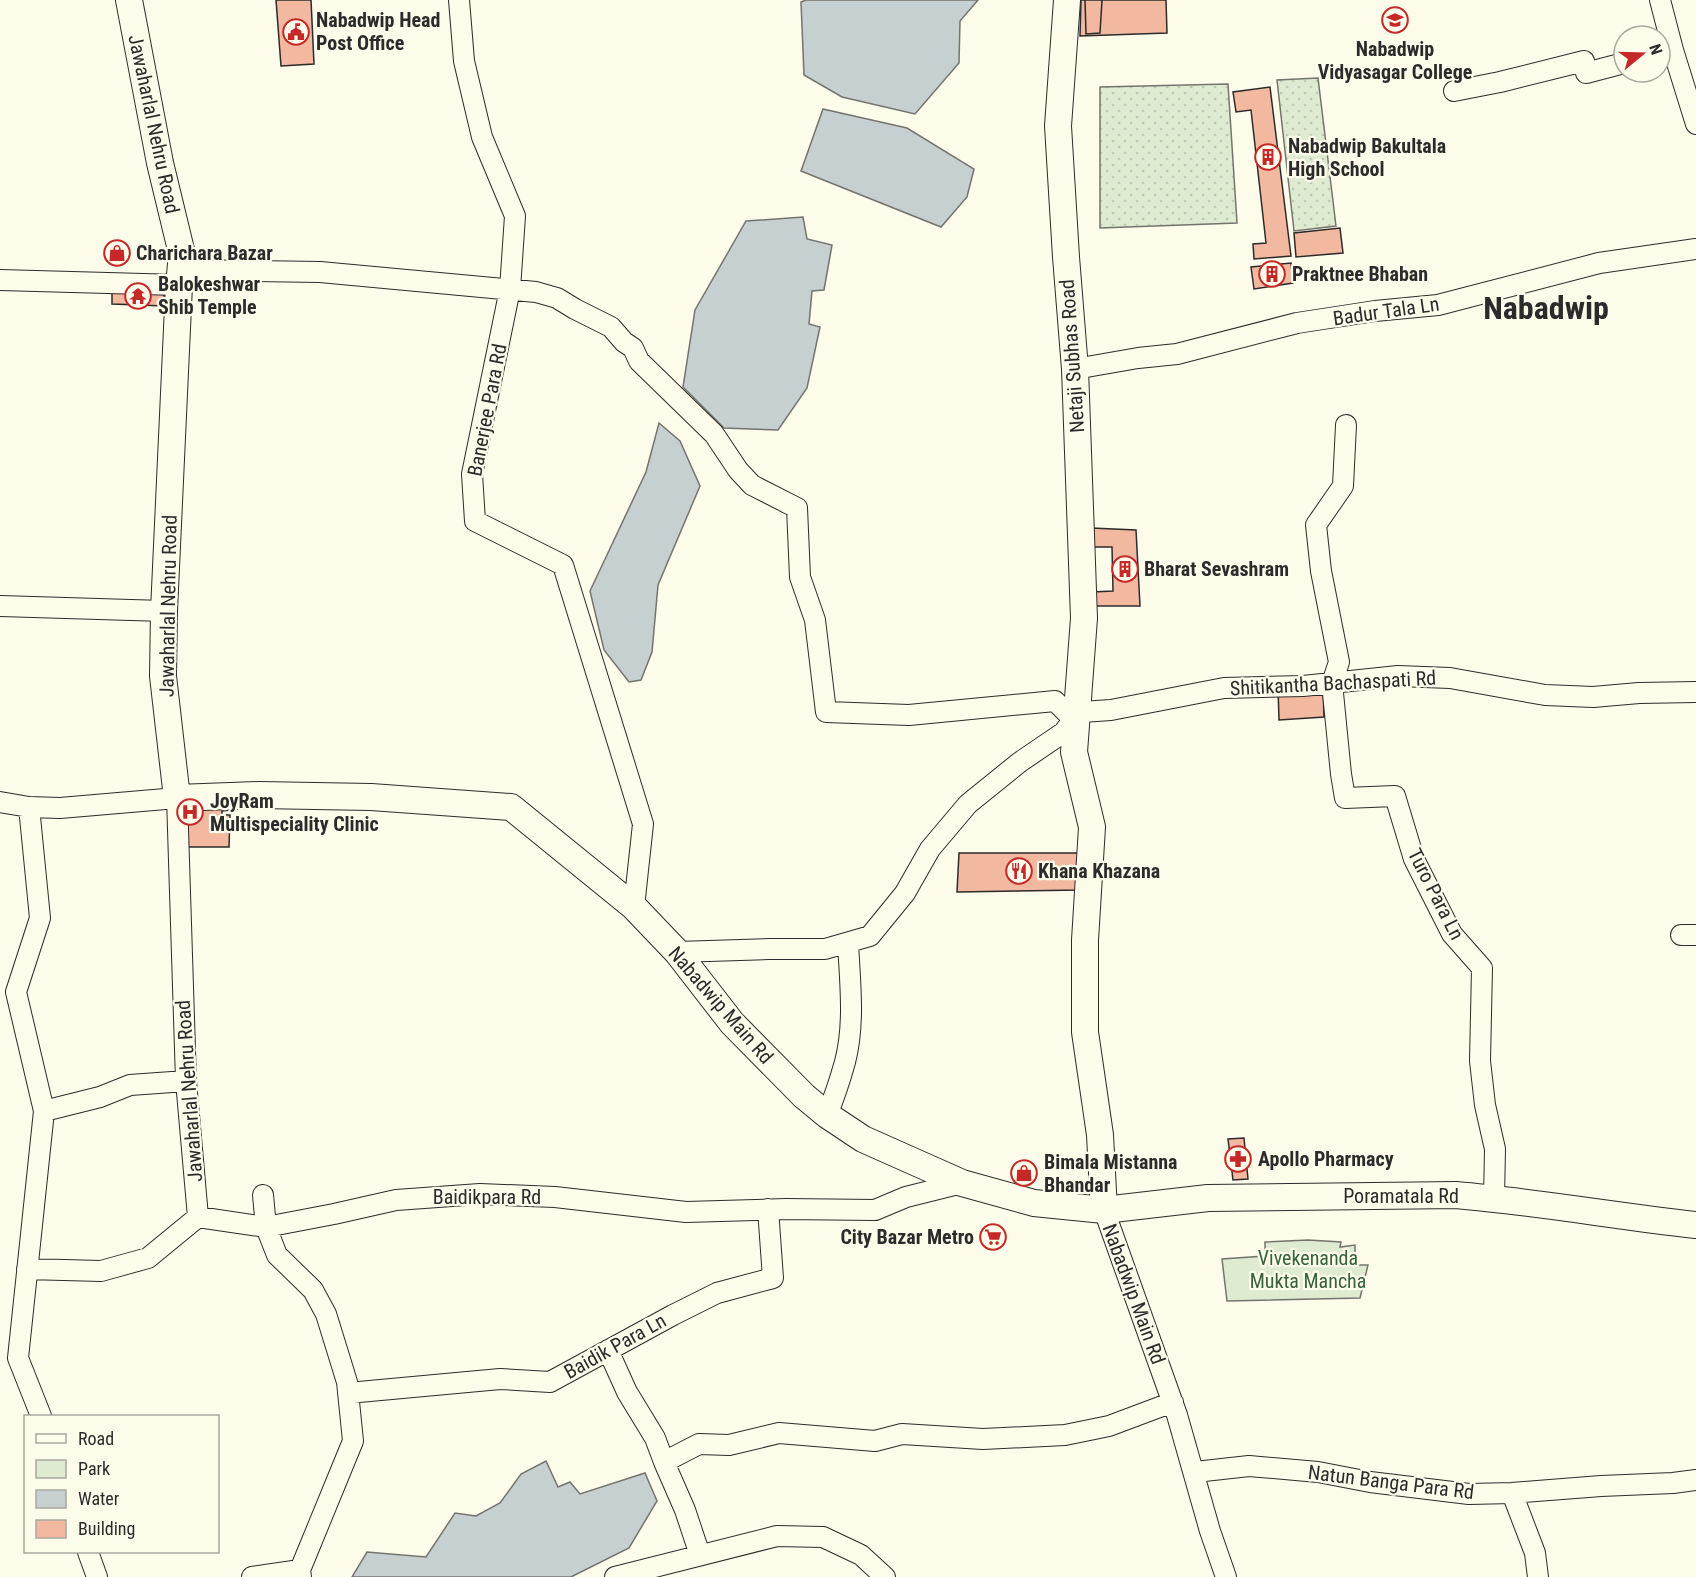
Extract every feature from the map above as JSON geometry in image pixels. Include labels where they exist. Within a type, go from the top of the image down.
[{"type":"main road","name":"Jawaharlal Nehru Road","points":[[129,0],[160,163],[182,254],[164,611],[163,676],[177,798]]},
{"type":"main road","name":"Netaji Subhas Road","points":[[1067,0],[1058,126],[1065,257],[1075,369],[1084,618],[1073,713],[1074,753],[1092,827],[1085,940],[1085,1032],[1100,1135],[1104,1210]]},
{"type":"main road","name":"Nabadwip Main Rd","points":[[177,798],[259,795],[371,797],[511,807],[634,907],[677,952],[732,1023],[804,1096],[826,1115],[863,1139],[962,1183],[1034,1203],[1104,1210]]},
{"type":"main road","name":"Poramatala Rd","points":[[1104,1210],[1208,1198],[1456,1195],[1696,1225]]},
{"type":"street","name":"Banerjee Para Rd","points":[[459,0],[464,61],[482,137],[515,216],[513,289],[472,474],[475,520],[563,565],[643,824],[634,907]]},
{"type":"street","points":[[1660,0],[1663,24]]},
{"type":"street","points":[[1454,91],[1584,61],[1586,73],[1612,66]]},
{"type":"street","points":[[1672,64],[1696,124]]},
{"type":"street","name":"Badur Tala Ln","points":[[1075,369],[1177,354],[1297,323],[1375,311],[1438,305],[1599,263],[1696,249]]},
{"type":"street","points":[[0,280],[320,272],[513,289],[557,298],[611,327],[624,342],[633,348],[639,361],[714,434],[738,470],[752,485],[797,508],[800,577],[815,620],[826,712],[909,715],[1056,700],[1073,713],[1064,732],[1020,762],[968,804],[930,849],[905,893],[870,936],[825,949],[677,952]]},
{"type":"street","points":[[1334,678],[1339,662],[1321,571],[1316,525],[1343,486],[1346,425]]},
{"type":"street","points":[[0,606],[164,611]]},
{"type":"street","name":"Shitikantha Bachaspati Rd","points":[[1073,713],[1111,710],[1224,688],[1303,686],[1334,678],[1439,677],[1545,695],[1593,697],[1696,692]]},
{"type":"street","name":"Turo Para Ln","points":[[1334,678],[1345,798],[1395,796],[1414,859],[1452,934],[1482,968],[1480,1061],[1485,1105],[1495,1149],[1494,1198]]},
{"type":"street","name":"Nabadwip Main Rd","points":[[0,802],[29,807],[60,807],[177,798]]},
{"type":"street","name":"Jawaharlal Nehru Road","points":[[177,798],[186,1081],[198,1217]]},
{"type":"street","points":[[29,807],[40,918],[16,992],[44,1111],[18,1359],[40,1415]]},
{"type":"street","points":[[826,1115],[846,1061],[850,1033],[848,942]]},
{"type":"street","points":[[44,1111],[100,1097],[130,1085],[186,1081]]},
{"type":"street","name":"Baidikpara Rd","points":[[198,1217],[266,1227],[396,1200],[480,1194],[555,1197],[686,1212],[768,1209],[875,1210],[906,1197],[962,1183]]},
{"type":"street","points":[[252,1577],[301,1574],[352,1442],[347,1382],[326,1314],[313,1290],[277,1256],[266,1227],[263,1195]]},
{"type":"street","name":"Baidik Para Ln","points":[[348,1394],[500,1379],[550,1382],[717,1293],[773,1278],[768,1209]]},
{"type":"street","name":"Nabadwip Main Rd","points":[[1104,1210],[1173,1402],[1195,1472],[1210,1531],[1226,1577]]},
{"type":"street","points":[[27,1269],[101,1272],[148,1258],[198,1217]]},
{"type":"street","points":[[608,1350],[627,1392],[655,1438],[685,1509],[700,1555]]},
{"type":"street","points":[[664,1462],[699,1444],[729,1444],[778,1433],[875,1441],[902,1434],[983,1439],[1065,1435],[1109,1426],[1173,1402]]},
{"type":"street","name":"Natun Banga Para Rd","points":[[1195,1472],[1249,1466],[1318,1472],[1370,1482],[1469,1494],[1512,1494],[1601,1486],[1673,1484],[1696,1480]]},
{"type":"street","points":[[1512,1494],[1535,1553],[1538,1577]]},
{"type":"street","points":[[616,1577],[777,1536],[823,1537],[861,1555],[885,1577]]},
{"type":"street","points":[[89,1553],[97,1577]]},
{"type":"green space","points":[[1318,78],[1336,226],[1294,231],[1277,80]]},
{"type":"green space","points":[[1228,84],[1237,223],[1100,228],[1100,87]]},
{"type":"green space","name":"Vivekenanda Mukta Mancha","points":[[1308,1240],[1341,1242],[1340,1247],[1355,1245],[1355,1265],[1368,1265],[1360,1298],[1227,1301],[1222,1259],[1265,1256],[1265,1242]]},
{"type":"water","points":[[806,0],[978,0],[960,21],[959,63],[915,114],[842,97],[804,75],[801,2]]},
{"type":"water","points":[[823,109],[907,128],[974,169],[967,197],[941,227],[801,171]]},
{"type":"water","points":[[803,217],[807,239],[832,245],[824,290],[812,291],[809,324],[820,327],[807,388],[778,430],[724,428],[683,387],[695,310],[746,221]]},
{"type":"water","points":[[659,423],[680,441],[700,486],[658,585],[652,652],[641,680],[629,682],[604,650],[590,591],[646,472]]},
{"type":"water","points":[[546,1461],[558,1487],[570,1482],[580,1494],[645,1473],[657,1501],[629,1548],[571,1577],[352,1577],[367,1552],[426,1557],[455,1513],[476,1516],[500,1503],[521,1474]]},
{"type":"building","name":"Nabadwip Head Post Office","points":[[276,0],[311,0],[314,64],[281,66]]},
{"type":"building","points":[[1081,0],[1166,0],[1167,33],[1080,36]]},
{"type":"building","points":[[1085,0],[1102,0],[1100,33],[1086,34]]},
{"type":"building","name":"Nabadwip Bakultala High School","points":[[1270,87],[1291,256],[1254,259],[1253,244],[1266,243],[1251,110],[1236,112],[1233,92]]},
{"type":"building","points":[[1340,228],[1343,253],[1296,257],[1294,233]]},
{"type":"building","name":"Praktnee Bhaban","points":[[1291,263],[1293,283],[1254,289],[1251,267]]},
{"type":"building","name":"Balokeshwar Shib Temple","points":[[112,288],[164,288],[164,306],[112,304]]},
{"type":"building","name":"Bharat Sevashram","points":[[1091,528],[1136,530],[1140,606],[1093,606],[1092,592],[1113,591],[1112,547],[1091,547]]},
{"type":"building","points":[[1323,685],[1324,717],[1279,720],[1278,688]]},
{"type":"building","points":[[229,799],[230,810],[222,811],[222,815],[230,815],[229,847],[182,847],[181,800]]},
{"type":"building","name":"Khana Khazana","points":[[959,853],[1082,853],[1080,890],[957,892]]},
{"type":"building","name":"Apollo Pharmacy","points":[[1244,1138],[1248,1179],[1233,1180],[1228,1139]]},
{"type":"place","name":"Nabadwip Vidyasagar College","points":[[1395,20]]},
{"type":"place","name":"Nabadwip Head Post Office","points":[[296,32]]},
{"type":"place","name":"Nabadwip Bakultala High School","points":[[1268,157]]},
{"type":"place","name":"Charichara Bazar","points":[[117,253]]},
{"type":"place","name":"Praktnee Bhaban","points":[[1272,274]]},
{"type":"place","name":"Balokeshwar Shib Temple","points":[[138,296]]},
{"type":"place","name":"Bharat Sevashram","points":[[1125,569]]},
{"type":"place","name":"JoyRam Multispeciality Clinic","points":[[190,812]]},
{"type":"place","name":"Khana Khazana","points":[[1019,871]]},
{"type":"place","name":"Apollo Pharmacy","points":[[1238,1159]]},
{"type":"place","name":"Bimala Mistanna Bhandar","points":[[1024,1173]]},
{"type":"place","name":"City Bazar Metro","points":[[993,1237]]},
{"type":"district","name":"Nabadwip","points":[[1546,308]]}]
